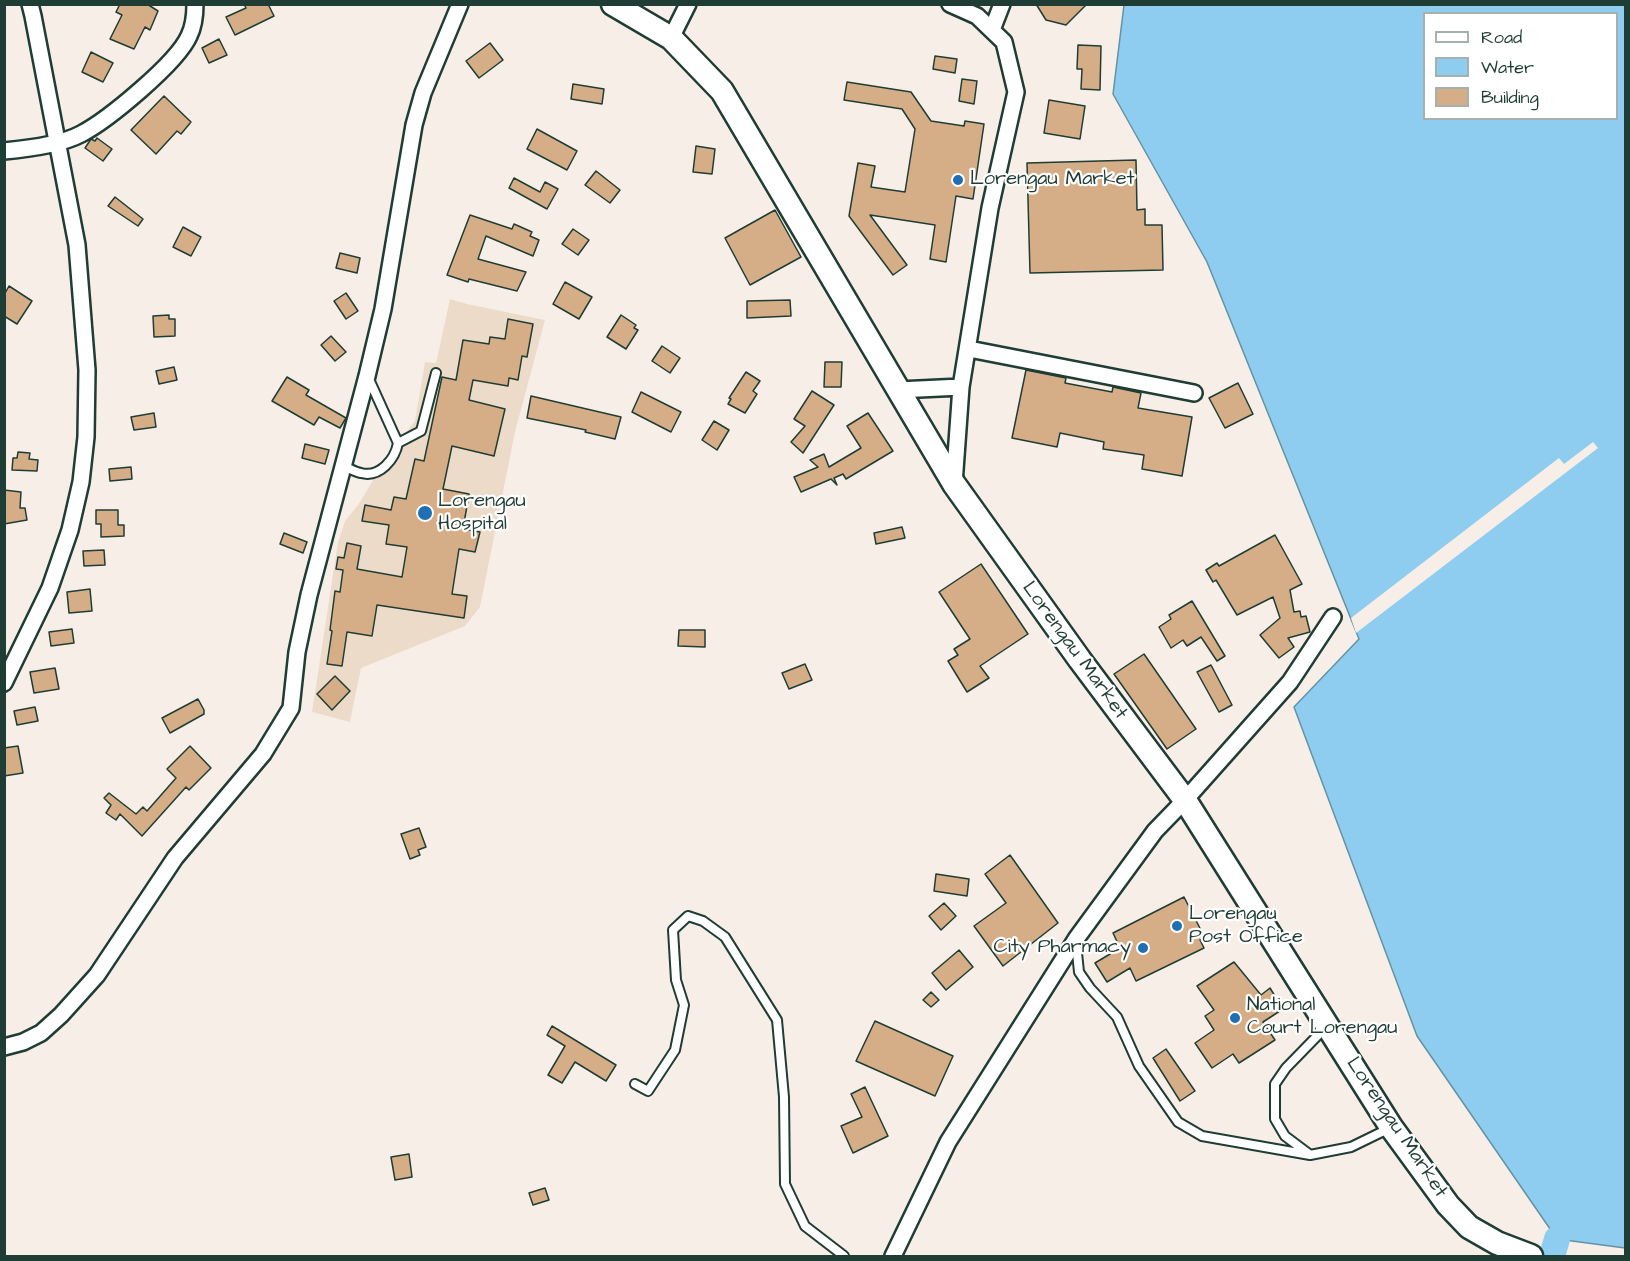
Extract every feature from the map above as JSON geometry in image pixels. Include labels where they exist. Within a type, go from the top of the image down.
[{"type":"main road","name":"Lorengau Market","points":[[613,4],[671,38],[722,91],[954,484],[1080,660],[1185,801],[1391,1128],[1448,1205],[1469,1227],[1497,1243],[1531,1257]]},
{"type":"street","points":[[4,683],[50,588],[70,530],[81,482],[86,437],[87,370],[77,245],[30,4]]},
{"type":"street","points":[[4,151],[57,142],[79,135],[101,122],[152,80],[181,49],[189,37],[195,4]]},
{"type":"street","points":[[4,1047],[23,1042],[41,1033],[61,1015],[96,975],[175,858],[263,754],[291,708],[297,652],[309,595],[368,376],[383,309],[414,125],[423,93],[460,4]]},
{"type":"street","points":[[671,38],[688,4]]},
{"type":"street","points":[[950,4],[977,16],[1004,42],[1016,92],[990,208],[969,349],[961,387],[954,484]]},
{"type":"street","points":[[992,30],[1002,4]]},
{"type":"street","points":[[969,349],[1194,393]]},
{"type":"street","points":[[898,390],[961,387]]},
{"type":"street","points":[[893,1257],[948,1142],[1076,939],[1155,831],[1185,801],[1290,682],[1333,617]]},
{"type":"lane","points":[[399,443],[421,431],[436,373]]},
{"type":"lane","points":[[343,466],[362,474],[376,472],[391,461],[396,454],[399,443],[368,376]]},
{"type":"lane","points":[[635,1084],[648,1091],[675,1050],[684,1005],[676,980],[673,930],[688,916],[703,921],[725,937],[777,1020],[783,1097],[785,1184],[805,1226],[844,1257]]},
{"type":"lane","points":[[1076,939],[1079,972],[1090,988],[1117,1017],[1140,1065],[1178,1122],[1202,1136],[1310,1155],[1351,1148],[1391,1128]]},
{"type":"lane","points":[[1310,1155],[1285,1136],[1275,1119],[1275,1084],[1286,1068],[1327,1025]]},
{"type":"shaded area","name":"Lorengau Hospital","points":[[450,299],[545,320],[515,432],[480,607],[465,626],[361,668],[350,722],[312,712],[338,542],[345,521],[358,505],[387,457],[415,421],[425,362],[436,363]]},
{"type":"water","points":[[1124,5],[1625,5],[1625,1248],[1557,1239],[1417,1036],[1294,707],[1359,639],[1207,262],[1113,94]]},
{"type":"pier","points":[[1593,442],[1598,448],[1356,633],[1351,618],[1559,458],[1564,464]]},
{"type":"building","points":[[120,4],[147,4],[158,11],[150,30],[145,27],[134,49],[110,39],[122,15],[116,12]]},
{"type":"building","points":[[244,4],[268,4],[274,16],[235,35],[226,17],[246,8]]},
{"type":"building","points":[[1036,4],[1087,4],[1066,25],[1046,20]]},
{"type":"building","points":[[219,39],[227,55],[209,63],[202,48]]},
{"type":"building","points":[[490,43],[503,60],[479,78],[466,61]]},
{"type":"building","points":[[1078,45],[1101,46],[1100,90],[1081,89],[1082,69],[1077,69]]},
{"type":"building","points":[[91,52],[113,63],[103,82],[82,72]]},
{"type":"building","points":[[935,56],[957,59],[955,73],[933,69]]},
{"type":"building","points":[[962,79],[977,81],[974,104],[959,101]]},
{"type":"building","name":"Lorengau Market","points":[[847,82],[911,92],[931,121],[964,126],[965,121],[984,124],[973,199],[956,196],[946,262],[930,259],[935,225],[870,215],[907,265],[893,275],[849,216],[858,163],[875,166],[871,187],[905,192],[915,129],[902,109],[844,100]]},
{"type":"building","points":[[573,84],[604,89],[602,104],[571,99]]},
{"type":"building","points":[[164,96],[191,122],[181,134],[177,131],[156,154],[131,130]]},
{"type":"building","points":[[1049,100],[1085,106],[1080,139],[1044,133]]},
{"type":"building","points":[[537,129],[577,151],[567,170],[527,149]]},
{"type":"building","points":[[97,138],[112,149],[103,161],[85,148],[91,139],[95,141]]},
{"type":"building","points":[[696,146],[715,149],[712,174],[693,172]]},
{"type":"building","points":[[1136,160],[1137,210],[1145,209],[1145,225],[1162,225],[1163,270],[1030,273],[1027,163]]},
{"type":"building","points":[[596,171],[620,190],[610,203],[585,185]]},
{"type":"building","points":[[514,178],[540,192],[545,182],[558,189],[547,209],[509,188]]},
{"type":"building","points":[[115,197],[143,219],[138,226],[108,206]]},
{"type":"building","points":[[775,210],[801,257],[750,285],[725,238]]},
{"type":"building","points":[[470,215],[512,229],[514,224],[532,232],[530,236],[539,240],[533,256],[486,236],[478,259],[526,272],[517,291],[469,279],[468,282],[447,275]]},
{"type":"building","points":[[183,227],[201,237],[191,256],[173,247]]},
{"type":"building","points":[[573,229],[589,240],[578,255],[562,244]]},
{"type":"building","points":[[340,253],[360,258],[357,273],[336,268]]},
{"type":"building","points":[[565,282],[592,297],[579,319],[553,304]]},
{"type":"building","points":[[9,286],[32,301],[17,324],[4,316],[4,295]]},
{"type":"building","points":[[346,293],[358,311],[346,319],[334,301]]},
{"type":"building","points":[[790,300],[791,316],[747,318],[747,301]]},
{"type":"building","points":[[169,315],[169,319],[175,319],[175,336],[154,337],[153,316]]},
{"type":"building","points":[[621,315],[636,325],[634,328],[638,330],[626,349],[607,337]]},
{"type":"building","points":[[508,319],[533,324],[527,357],[522,356],[518,380],[509,378],[508,386],[473,380],[469,400],[505,409],[494,456],[452,446],[443,489],[469,494],[463,529],[480,532],[475,552],[459,549],[452,594],[467,596],[464,618],[377,605],[372,636],[347,632],[342,666],[327,664],[335,591],[340,592],[343,570],[336,569],[338,557],[344,558],[347,543],[361,546],[357,569],[402,577],[407,547],[386,544],[389,525],[362,521],[365,505],[391,510],[394,497],[406,499],[415,459],[424,461],[442,377],[456,380],[463,340],[489,344],[490,337],[505,339]]},
{"type":"building","points":[[331,336],[346,352],[335,361],[321,345]]},
{"type":"building","points":[[662,346],[680,358],[670,373],[652,361]]},
{"type":"building","points":[[825,362],[842,362],[841,387],[824,387]]},
{"type":"building","points":[[174,367],[177,380],[159,384],[156,371]]},
{"type":"building","points":[[1026,370],[1066,378],[1065,383],[1112,392],[1113,387],[1141,393],[1138,408],[1192,417],[1182,476],[1142,469],[1144,455],[1103,449],[1104,442],[1060,433],[1057,447],[1012,438]]},
{"type":"building","points":[[746,372],[760,381],[753,391],[757,394],[745,413],[728,404],[731,399],[729,398]]},
{"type":"building","points":[[287,377],[309,390],[306,395],[346,418],[340,428],[319,417],[314,425],[272,401]]},
{"type":"building","points":[[1238,383],[1253,414],[1225,428],[1209,398]]},
{"type":"building","points":[[812,391],[834,405],[803,453],[791,442],[805,426],[794,419]]},
{"type":"building","points":[[641,392],[681,412],[671,432],[632,412]]},
{"type":"building","points":[[531,396],[621,417],[615,439],[585,432],[586,430],[527,418]]},
{"type":"building","points":[[154,413],[156,427],[134,430],[131,417]]},
{"type":"building","points":[[868,413],[893,451],[846,479],[843,474],[834,478],[837,485],[831,479],[801,492],[794,477],[818,467],[810,460],[824,454],[829,467],[861,448],[847,426]]},
{"type":"building","points":[[714,421],[729,430],[717,450],[702,440]]},
{"type":"building","points":[[305,444],[329,450],[325,464],[302,458]]},
{"type":"building","points":[[18,452],[30,453],[29,459],[38,460],[37,471],[12,470],[13,458],[17,458]]},
{"type":"building","points":[[131,467],[132,479],[110,481],[109,469]]},
{"type":"building","points":[[4,490],[21,492],[20,508],[25,508],[27,520],[4,524]]},
{"type":"building","points":[[96,510],[118,510],[118,525],[124,525],[124,536],[101,537],[101,524],[96,524]]},
{"type":"building","points":[[902,527],[905,538],[876,544],[874,533]]},
{"type":"building","points":[[284,533],[307,542],[303,553],[280,544]]},
{"type":"building","points":[[1275,535],[1302,584],[1290,590],[1294,612],[1300,611],[1301,617],[1306,616],[1310,632],[1288,638],[1294,647],[1279,658],[1260,635],[1280,618],[1273,597],[1237,615],[1216,580],[1213,582],[1206,570],[1217,563],[1219,566]]},
{"type":"building","points":[[104,550],[105,565],[84,566],[83,551]]},
{"type":"building","points":[[981,564],[1028,634],[980,666],[989,678],[967,692],[948,661],[958,655],[954,649],[970,639],[939,592]]},
{"type":"building","points":[[90,589],[92,611],[69,613],[67,592]]},
{"type":"building","points":[[1192,601],[1225,656],[1217,661],[1201,637],[1187,646],[1183,640],[1171,648],[1159,627],[1171,619],[1169,615]]},
{"type":"building","points":[[72,629],[74,643],[51,646],[49,632]]},
{"type":"building","points":[[679,630],[705,630],[705,647],[678,646]]},
{"type":"building","points":[[1144,654],[1196,729],[1167,749],[1114,674]]},
{"type":"building","points":[[805,664],[812,680],[789,689],[782,673]]},
{"type":"building","points":[[1211,665],[1232,705],[1219,712],[1197,672]]},
{"type":"building","points":[[55,668],[59,689],[34,693],[30,672]]},
{"type":"building","points":[[335,676],[350,691],[332,710],[317,694]]},
{"type":"building","points":[[198,699],[204,714],[170,733],[162,718]]},
{"type":"building","points":[[35,707],[38,721],[17,725],[14,711]]},
{"type":"building","points":[[18,746],[23,773],[4,776],[4,748]]},
{"type":"building","points":[[190,746],[211,768],[189,790],[186,787],[142,836],[120,814],[116,820],[106,813],[111,805],[104,798],[109,793],[136,814],[143,807],[147,811],[176,778],[167,769]]},
{"type":"building","points":[[419,828],[426,847],[418,850],[420,855],[410,859],[401,834]]},
{"type":"building","points":[[1010,855],[1058,923],[1003,966],[974,926],[1006,903],[985,874]]},
{"type":"building","points":[[936,874],[969,879],[967,896],[934,891]]},
{"type":"building","points":[[1184,897],[1205,938],[1200,940],[1204,948],[1136,981],[1130,968],[1107,982],[1095,963],[1120,948],[1113,933]]},
{"type":"building","points":[[944,903],[956,916],[941,930],[929,916]]},
{"type":"building","points":[[959,950],[973,967],[946,990],[932,973]]},
{"type":"building","points":[[1234,962],[1261,995],[1270,988],[1283,1009],[1263,1022],[1275,1040],[1239,1063],[1233,1054],[1212,1068],[1195,1043],[1214,1030],[1205,1016],[1214,1010],[1197,986]]},
{"type":"building","points":[[931,992],[939,1000],[931,1007],[923,1000]]},
{"type":"building","points":[[875,1021],[953,1056],[935,1096],[856,1061]]},
{"type":"building","points":[[552,1026],[616,1065],[606,1081],[575,1062],[562,1083],[548,1075],[565,1046],[547,1035]]},
{"type":"building","points":[[1166,1049],[1195,1091],[1180,1101],[1153,1058]]},
{"type":"building","points":[[865,1087],[888,1136],[853,1153],[841,1126],[862,1117],[851,1094]]},
{"type":"building","points":[[409,1154],[412,1177],[395,1180],[391,1157]]},
{"type":"building","points":[[545,1188],[549,1200],[533,1205],[529,1193]]},
{"type":"waterway","points":[[1552,1256],[1557,1239]]},
{"type":"place","name":"Lorengau Market","points":[[958,180]]},
{"type":"place","name":"Lorengau Hospital","points":[[425,513]]},
{"type":"place","name":"Lorengau Post Office","points":[[1177,926]]},
{"type":"place","name":"City Pharmacy","points":[[1143,948]]},
{"type":"place","name":"National Court Lorengau","points":[[1235,1018]]}]
